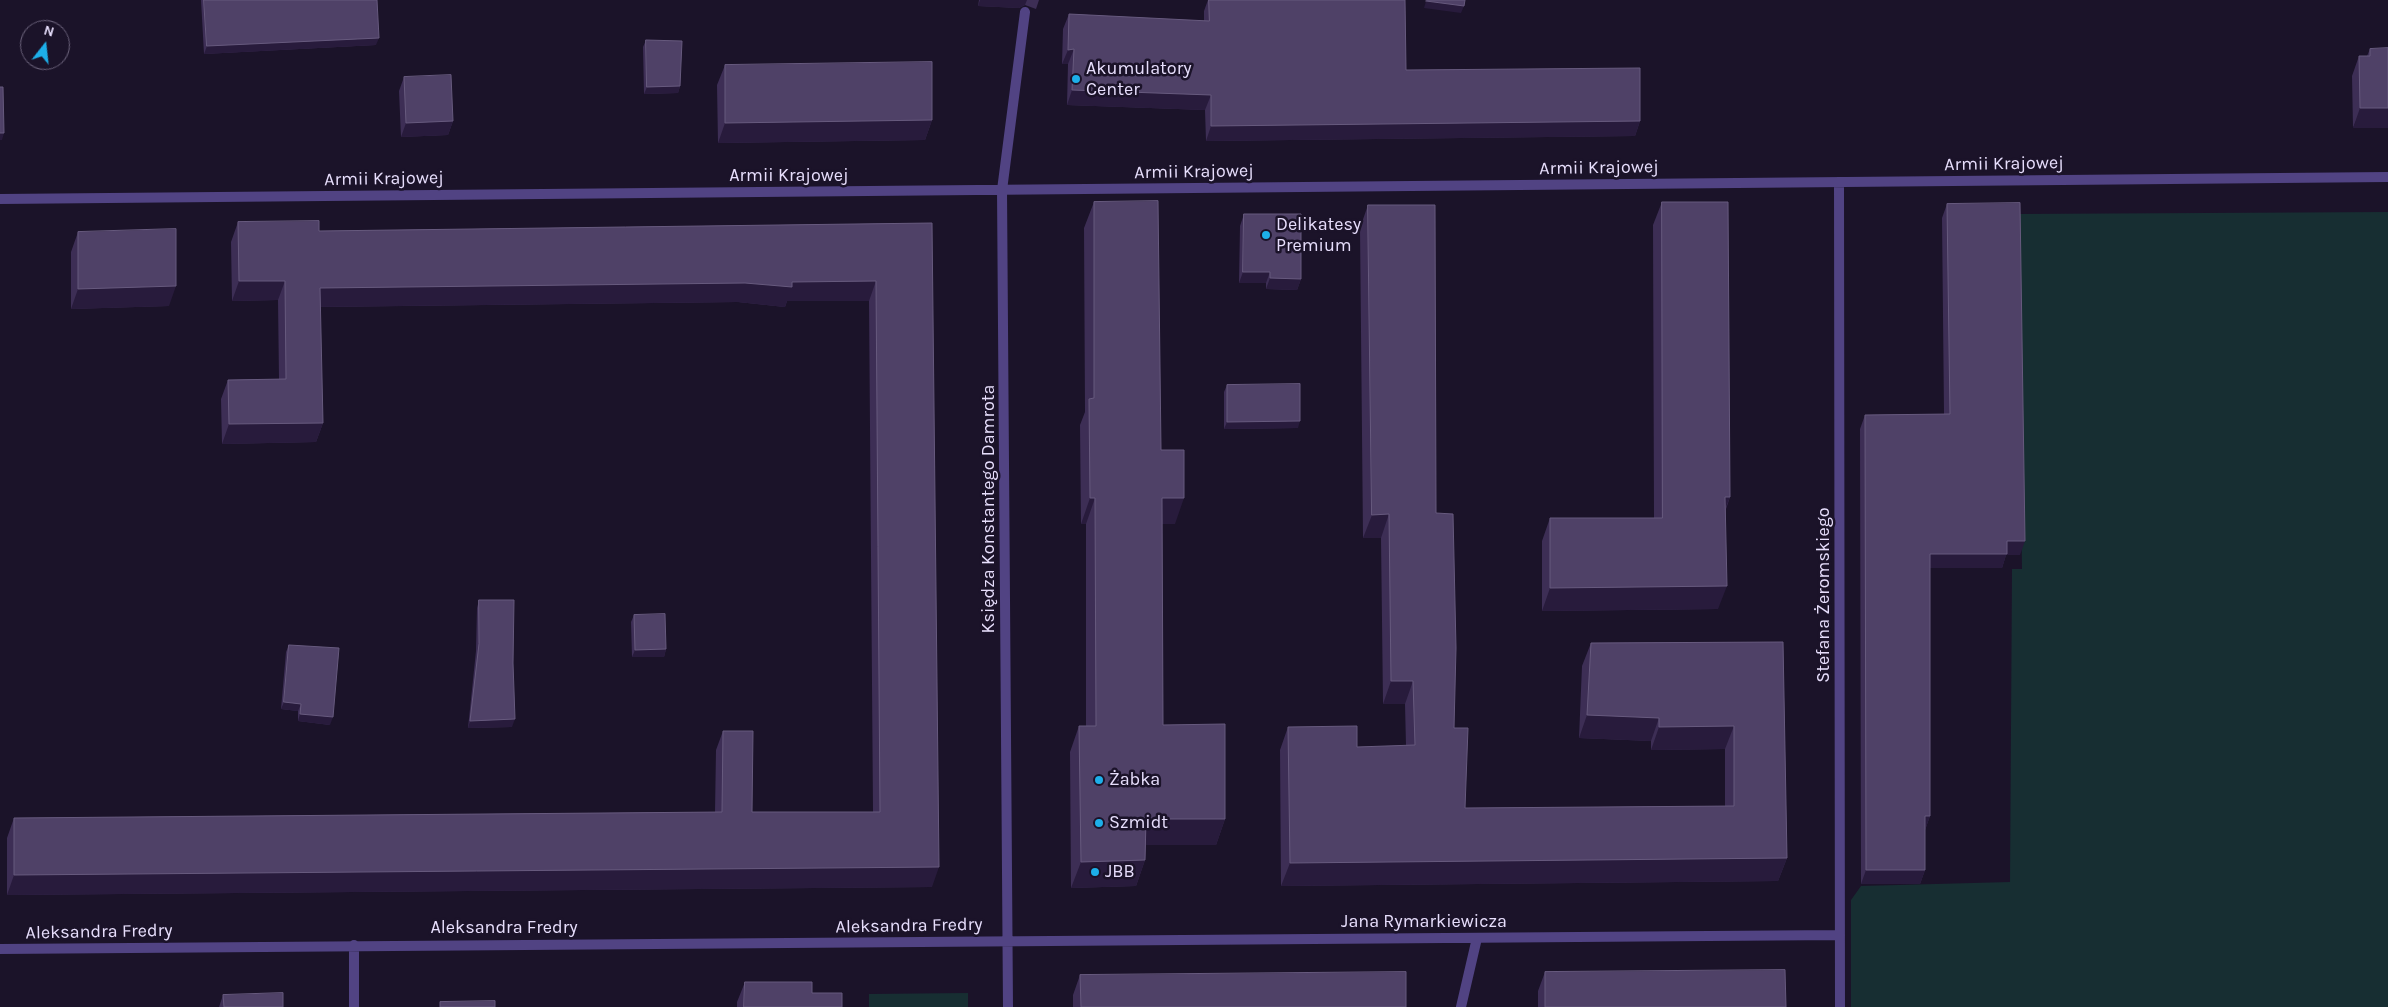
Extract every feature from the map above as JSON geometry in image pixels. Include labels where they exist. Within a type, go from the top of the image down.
[{"type":"street","name":"Księdza Konstantego Damrota","points":[[1008,1007],[1002,190],[1025,12]]},
{"type":"street","name":"Armii Krajowej","points":[[0,199],[2388,177]]},
{"type":"street","name":"Stefana Żeromskiego","points":[[1839,182],[1840,1007]]},
{"type":"street","name":"Jana Rymarkiewicza","points":[[1008,942],[1840,935]]},
{"type":"street","points":[[1460,1007],[1477,938]]},
{"type":"street","name":"Aleksandra Fredry","points":[[0,949],[354,945],[1008,942]]},
{"type":"street","points":[[354,945],[354,1007]]},
{"type":"green space","points":[[2388,212],[2388,1007],[1851,1007],[1851,900],[1861,886],[2010,882],[2012,569],[2022,569],[2017,214]]},
{"type":"green space","points":[[968,993],[968,1007],[869,1007],[869,994]]},
{"type":"building","points":[[204,0],[377,0],[379,38],[207,46]]},
{"type":"building","points":[[1209,0],[1405,0],[1406,70],[1640,68],[1640,121],[1211,126],[1211,95],[1072,90],[1074,49],[1068,50],[1069,14],[1209,21]]},
{"type":"building","points":[[1427,0],[1465,0],[1464,6]]},
{"type":"building","points":[[646,40],[682,41],[680,86],[647,87]]},
{"type":"building","points":[[2388,48],[2388,108],[2360,108],[2359,56],[2370,56],[2370,49]]},
{"type":"building","points":[[932,62],[932,120],[725,123],[725,65]]},
{"type":"building","points":[[451,75],[453,121],[406,123],[404,77]]},
{"type":"building","points":[[0,87],[3,87],[4,133],[0,133]]},
{"type":"building","points":[[1158,201],[1161,450],[1184,450],[1184,498],[1162,498],[1163,725],[1225,724],[1225,819],[1146,819],[1145,860],[1081,862],[1079,726],[1096,726],[1095,498],[1090,498],[1089,399],[1094,398],[1094,202]]},
{"type":"building","points":[[1662,202],[1728,202],[1730,497],[1725,497],[1727,586],[1550,588],[1550,518],[1662,518]]},
{"type":"building","points":[[2020,203],[2025,541],[2007,541],[2007,554],[1930,554],[1930,816],[1925,816],[1925,870],[1866,870],[1865,415],[1950,414],[1947,204]]},
{"type":"building","points":[[1368,205],[1435,205],[1436,513],[1453,514],[1456,648],[1454,728],[1468,728],[1465,808],[1734,806],[1734,726],[1659,727],[1659,718],[1587,715],[1591,643],[1783,642],[1787,858],[1290,863],[1288,727],[1357,726],[1357,747],[1415,745],[1413,681],[1391,681],[1389,514],[1372,515]]},
{"type":"building","points":[[1244,214],[1301,214],[1301,279],[1270,278],[1270,272],[1243,272]]},
{"type":"building","points":[[319,221],[319,231],[932,223],[939,867],[14,875],[14,818],[722,812],[723,731],[753,731],[752,812],[880,812],[876,281],[792,282],[792,287],[745,283],[320,288],[323,423],[229,424],[228,380],[286,379],[285,281],[239,281],[238,222]]},
{"type":"building","points":[[176,229],[176,286],[78,289],[78,232]]},
{"type":"building","points":[[1300,384],[1300,421],[1227,422],[1227,385]]},
{"type":"building","points":[[479,600],[514,600],[513,663],[515,719],[470,721],[479,644]]},
{"type":"building","points":[[665,614],[666,649],[635,650],[634,615]]},
{"type":"building","points":[[289,645],[339,648],[333,717],[300,714],[301,704],[284,702]]},
{"type":"building","points":[[1785,970],[1786,1007],[1545,1007],[1545,972]]},
{"type":"building","points":[[1406,972],[1406,1007],[1081,1007],[1080,975]]},
{"type":"building","points":[[745,982],[812,982],[812,993],[842,993],[842,1007],[744,1007]]},
{"type":"building","points":[[283,993],[283,1007],[224,1007],[223,995]]},
{"type":"building","points":[[495,1001],[495,1007],[440,1007],[440,1002]]},
{"type":"place","name":"Akumulatory Center","points":[[1076,79]]},
{"type":"place","name":"Delikatesy Premium","points":[[1266,235]]},
{"type":"place","name":"Żabka","points":[[1099,780]]},
{"type":"place","name":"Szmidt","points":[[1099,823]]},
{"type":"place","name":"JBB","points":[[1095,872]]}]
